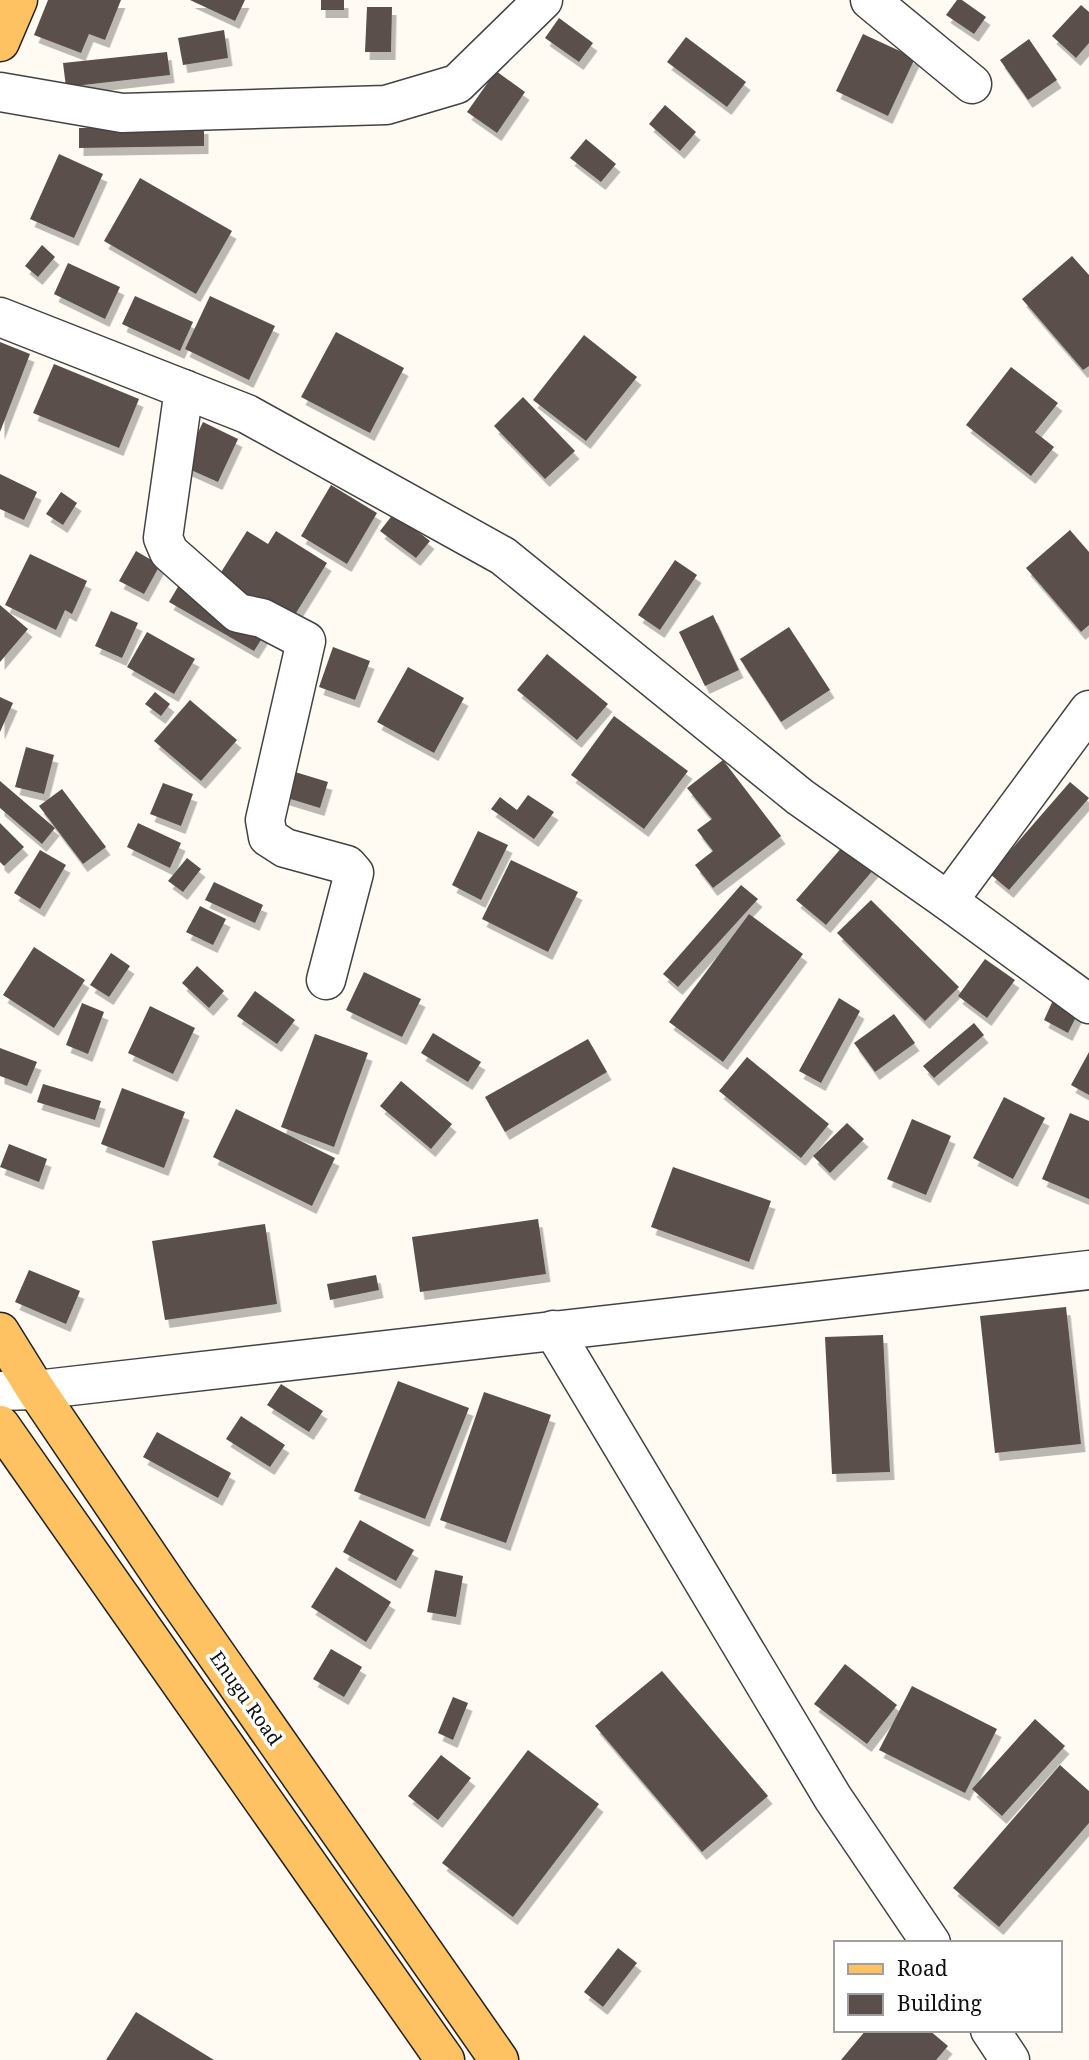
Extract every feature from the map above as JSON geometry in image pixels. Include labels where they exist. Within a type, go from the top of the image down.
[{"type":"main road","points":[[0,42],[18,0]]},
{"type":"main road","name":"Enugu Road","points":[[0,1332],[18,1390],[189,1616],[499,2060]]},
{"type":"main road","points":[[0,1425],[445,2060]]},
{"type":"street","points":[[0,92],[122,113],[386,105],[457,84],[502,43],[543,0]]},
{"type":"street","points":[[870,0],[972,84]]},
{"type":"street","points":[[0,317],[247,414],[503,556],[800,797],[1089,1004]]},
{"type":"street","points":[[184,389],[163,538],[169,552],[238,613],[262,618],[306,641],[265,820],[268,837],[285,848],[347,865],[354,873],[326,980]]},
{"type":"street","points":[[948,901],[1089,710]]},
{"type":"street","points":[[18,1390],[681,1318],[1089,1270]]},
{"type":"street","points":[[552,1330],[833,1798],[930,1941]]},
{"type":"street","points":[[991,2032],[1010,2060]]},
{"type":"building","points":[[48,0],[121,0],[105,40],[89,34],[81,53],[34,35]]},
{"type":"building","points":[[190,0],[245,0],[235,21]]},
{"type":"building","points":[[321,0],[344,0],[344,10],[321,10]]},
{"type":"building","points":[[957,0],[962,0],[986,17],[974,34],[946,15]]},
{"type":"building","points":[[1081,5],[1089,12],[1089,43],[1076,58],[1052,36]]},
{"type":"building","points":[[367,7],[392,7],[391,52],[365,52]]},
{"type":"building","points":[[559,18],[593,43],[579,62],[545,38]]},
{"type":"building","points":[[224,30],[228,58],[183,65],[178,38]]},
{"type":"building","points":[[863,34],[915,58],[888,116],[836,91]]},
{"type":"building","points":[[686,37],[746,82],[727,107],[667,62]]},
{"type":"building","points":[[1029,39],[1057,80],[1028,100],[1000,60]]},
{"type":"building","points":[[167,52],[170,75],[66,87],[63,63]]},
{"type":"building","points":[[496,71],[525,92],[497,133],[467,112]]},
{"type":"building","points":[[665,105],[696,132],[680,151],[649,124]]},
{"type":"building","points":[[204,126],[204,146],[79,148],[79,128]]},
{"type":"building","points":[[586,139],[616,164],[601,182],[570,158]]},
{"type":"building","points":[[59,154],[103,174],[74,238],[30,219]]},
{"type":"building","points":[[140,178],[232,231],[196,294],[104,241]]},
{"type":"building","points":[[42,245],[55,257],[38,277],[25,266]]},
{"type":"building","points":[[1072,256],[1089,275],[1089,366],[1083,370],[1022,299]]},
{"type":"building","points":[[68,263],[120,287],[105,319],[54,294]]},
{"type":"building","points":[[135,296],[193,322],[180,351],[122,324]]},
{"type":"building","points":[[210,296],[275,326],[249,380],[185,349]]},
{"type":"building","points":[[336,332],[404,368],[370,433],[301,397]]},
{"type":"building","points":[[584,335],[637,377],[586,441],[533,400]]},
{"type":"building","points":[[0,342],[30,354],[0,432]]},
{"type":"building","points":[[54,364],[139,399],[119,448],[33,413]]},
{"type":"building","points":[[1011,367],[1058,403],[1035,432],[1054,447],[1031,476],[966,425]]},
{"type":"building","points":[[523,397],[575,451],[545,479],[494,426]]},
{"type":"building","points":[[203,422],[238,439],[218,482],[182,466]]},
{"type":"building","points":[[0,474],[37,492],[24,520],[0,509]]},
{"type":"building","points":[[331,485],[377,513],[347,564],[301,536]]},
{"type":"building","points":[[61,492],[77,503],[63,525],[46,514]]},
{"type":"building","points":[[394,513],[430,541],[416,558],[380,531]]},
{"type":"building","points":[[1070,530],[1089,552],[1089,625],[1081,632],[1026,568]]},
{"type":"building","points":[[247,531],[268,544],[276,531],[327,563],[291,621],[218,577]]},
{"type":"building","points":[[136,551],[160,565],[144,594],[119,581]]},
{"type":"building","points":[[30,554],[87,581],[72,614],[65,610],[56,630],[5,605]]},
{"type":"building","points":[[675,560],[697,575],[660,630],[638,615]]},
{"type":"building","points":[[179,585],[264,635],[254,651],[169,602]]},
{"type":"building","points":[[0,605],[28,629],[0,662]]},
{"type":"building","points":[[111,611],[138,623],[122,658],[95,646]]},
{"type":"building","points":[[713,615],[739,670],[705,686],[679,632]]},
{"type":"building","points":[[789,627],[830,690],[781,722],[740,659]]},
{"type":"building","points":[[147,632],[195,659],[174,694],[127,667]]},
{"type":"building","points":[[333,647],[370,661],[355,700],[319,687]]},
{"type":"building","points":[[547,654],[608,704],[577,740],[517,690]]},
{"type":"building","points":[[408,667],[464,698],[434,753],[377,722]]},
{"type":"building","points":[[155,692],[170,704],[161,716],[145,704]]},
{"type":"building","points":[[0,697],[13,703],[0,732]]},
{"type":"building","points":[[190,700],[237,740],[201,781],[154,741]]},
{"type":"building","points":[[614,716],[688,771],[644,829],[571,775]]},
{"type":"building","points":[[26,747],[54,755],[44,794],[15,787]]},
{"type":"building","points":[[723,760],[781,836],[713,888],[695,865],[713,851],[697,830],[712,819],[687,788]]},
{"type":"building","points":[[282,768],[328,782],[320,808],[274,794]]},
{"type":"building","points":[[0,781],[55,828],[42,844],[0,808]]},
{"type":"building","points":[[1070,782],[1089,798],[1009,890],[990,874]]},
{"type":"building","points":[[163,783],[193,794],[181,826],[150,814]]},
{"type":"building","points":[[62,789],[106,847],[83,864],[39,806]]},
{"type":"building","points":[[528,795],[554,812],[534,839],[491,809],[500,797],[517,810]]},
{"type":"building","points":[[0,823],[24,847],[4,866],[0,862]]},
{"type":"building","points":[[138,823],[181,843],[170,868],[127,847]]},
{"type":"building","points":[[478,831],[508,845],[481,900],[452,885]]},
{"type":"building","points":[[844,845],[874,869],[826,925],[796,900]]},
{"type":"building","points":[[40,850],[66,865],[40,909],[14,893]]},
{"type":"building","points":[[187,858],[201,869],[183,892],[168,881]]},
{"type":"building","points":[[511,860],[578,892],[548,952],[482,919]]},
{"type":"building","points":[[214,882],[263,905],[255,923],[205,900]]},
{"type":"building","points":[[741,885],[758,899],[678,987],[663,974]]},
{"type":"building","points":[[871,900],[959,987],[925,1021],[837,933]]},
{"type":"building","points":[[200,906],[226,919],[213,945],[186,932]]},
{"type":"building","points":[[749,914],[803,954],[723,1062],[669,1022]]},
{"type":"building","points":[[34,947],[85,980],[54,1028],[3,995]]},
{"type":"building","points":[[111,953],[130,966],[109,997],[90,985]]},
{"type":"building","points":[[985,959],[1015,980],[987,1018],[958,996]]},
{"type":"building","points":[[197,966],[224,991],[209,1008],[182,983]]},
{"type":"building","points":[[364,972],[421,999],[402,1037],[346,1010]]},
{"type":"building","points":[[255,991],[295,1020],[277,1044],[237,1016]]},
{"type":"building","points":[[839,998],[860,1011],[821,1083],[799,1071]]},
{"type":"building","points":[[1054,998],[1079,1011],[1068,1033],[1044,1020]]},
{"type":"building","points":[[82,1003],[104,1012],[88,1054],[66,1045]]},
{"type":"building","points":[[150,1006],[195,1028],[173,1074],[128,1053]]},
{"type":"building","points":[[894,1014],[915,1043],[875,1072],[854,1043]]},
{"type":"building","points":[[974,1023],[984,1035],[934,1078],[923,1066]]},
{"type":"building","points":[[433,1033],[481,1062],[468,1082],[421,1053]]},
{"type":"building","points":[[315,1034],[368,1053],[334,1147],[281,1127]]},
{"type":"building","points":[[588,1039],[607,1072],[505,1132],[485,1097]]},
{"type":"building","points":[[0,1048],[37,1062],[27,1086],[0,1076]]},
{"type":"building","points":[[1089,1052],[1089,1095],[1071,1085]]},
{"type":"building","points":[[747,1057],[829,1124],[801,1158],[719,1091]]},
{"type":"building","points":[[401,1081],[452,1124],[431,1149],[380,1106]]},
{"type":"building","points":[[43,1084],[101,1101],[95,1120],[37,1102]]},
{"type":"building","points":[[122,1088],[185,1112],[164,1168],[101,1144]]},
{"type":"building","points":[[1004,1097],[1045,1118],[1013,1179],[973,1158]]},
{"type":"building","points":[[236,1109],[335,1158],[312,1206],[213,1157]]},
{"type":"building","points":[[1070,1113],[1089,1121],[1089,1199],[1042,1179]]},
{"type":"building","points":[[912,1119],[951,1136],[926,1195],[887,1179]]},
{"type":"building","points":[[847,1123],[864,1139],[830,1173],[813,1156]]},
{"type":"building","points":[[9,1144],[47,1159],[39,1182],[0,1167]]},
{"type":"building","points":[[673,1167],[771,1201],[749,1262],[651,1227]]},
{"type":"building","points":[[538,1219],[546,1274],[420,1292],[412,1237]]},
{"type":"building","points":[[265,1224],[277,1304],[165,1320],[152,1241]]},
{"type":"building","points":[[29,1270],[80,1291],[66,1324],[15,1302]]},
{"type":"building","points":[[376,1275],[379,1290],[330,1300],[327,1284]]},
{"type":"building","points":[[1066,1307],[1081,1444],[995,1453],[980,1316]]},
{"type":"building","points":[[883,1335],[890,1472],[832,1474],[825,1337]]},
{"type":"building","points":[[398,1381],[469,1408],[425,1519],[354,1491]]},
{"type":"building","points":[[281,1384],[323,1411],[309,1432],[267,1405]]},
{"type":"building","points":[[484,1392],[551,1415],[506,1543],[440,1520]]},
{"type":"building","points":[[241,1416],[285,1445],[270,1467],[226,1439]]},
{"type":"building","points":[[157,1432],[231,1473],[218,1498],[143,1457]]},
{"type":"building","points":[[360,1520],[414,1550],[396,1581],[343,1552]]},
{"type":"building","points":[[336,1567],[391,1602],[366,1642],[311,1607]]},
{"type":"building","points":[[435,1570],[463,1576],[456,1617],[427,1612]]},
{"type":"building","points":[[331,1649],[362,1667],[344,1697],[313,1679]]},
{"type":"building","points":[[845,1664],[897,1705],[867,1744],[814,1704]]},
{"type":"building","points":[[662,1671],[768,1796],[702,1852],[595,1726]]},
{"type":"building","points":[[912,1686],[997,1729],[965,1793],[879,1750]]},
{"type":"building","points":[[453,1697],[468,1703],[453,1740],[438,1733]]},
{"type":"building","points":[[1035,1719],[1065,1746],[1002,1816],[972,1789]]},
{"type":"building","points":[[528,1750],[599,1804],[513,1917],[442,1863]]},
{"type":"building","points":[[441,1755],[471,1778],[438,1820],[408,1796]]},
{"type":"building","points":[[1060,1765],[1089,1791],[1089,1823],[999,1927],[953,1888]]},
{"type":"building","points":[[618,1948],[637,1963],[603,2007],[584,1992]]},
{"type":"building","points":[[136,2012],[214,2060],[106,2060]]},
{"type":"building","points":[[864,2032],[931,2032],[948,2046],[936,2060],[841,2060]]}]
